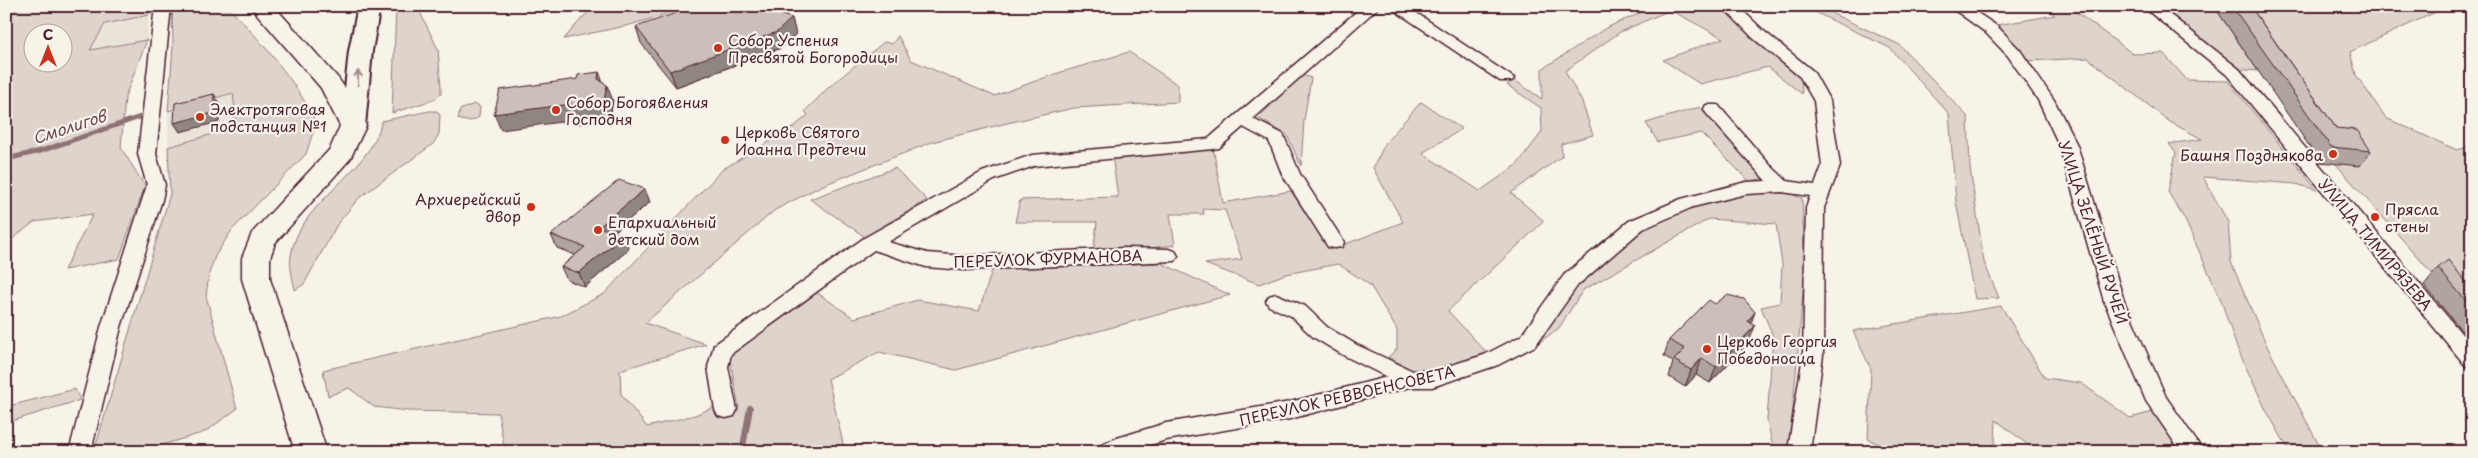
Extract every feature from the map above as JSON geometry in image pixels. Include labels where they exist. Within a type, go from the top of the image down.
[{"type":"main road","points":[[261,6],[329,82],[342,102],[353,126]]},
{"type":"main road","points":[[311,452],[256,278],[256,258],[262,240],[341,153],[349,138],[358,97],[359,61],[369,6]]},
{"type":"street","points":[[80,452],[111,327],[154,200],[156,185],[147,154],[162,6]]},
{"type":"street","points":[[726,410],[718,367],[721,350],[871,243],[988,176],[1032,161],[1212,144],[1373,6]]},
{"type":"street","points":[[1395,6],[1506,78]]},
{"type":"street","points":[[1729,6],[1759,35],[1807,74],[1822,101],[1831,166],[1815,208],[1812,355],[1800,444],[1802,452]]},
{"type":"street","name":"УЛИЦА ЗЕЛЁНЫЙ РУЧЕЙ","points":[[1956,6],[1991,29],[2014,54],[2046,100],[2068,145],[2114,301],[2157,401],[2194,452]]},
{"type":"street","name":"УЛИЦА ТИМИРЯЗЕВА","points":[[2149,6],[2233,72],[2472,360]]},
{"type":"street","points":[[1712,110],[1764,169],[1782,186]]},
{"type":"street","points":[[1242,120],[1277,138],[1291,174],[1335,242]]},
{"type":"street","name":"ПЕРЕУЛОК РЕВВОЕНСОВЕТА","points":[[1107,452],[1119,445],[1181,429],[1274,414],[1410,380],[1432,380],[1491,360],[1528,341],[1571,280],[1636,225],[1687,203],[1746,188],[1782,186],[1821,192]]},
{"type":"street","name":"ПЕРЕУЛОК ФУРМАНОВА","points":[[871,243],[926,260],[964,263],[1126,254],[1168,256]]},
{"type":"street","points":[[1276,301],[1298,311],[1320,332],[1350,350],[1410,380]]},
{"type":"shaded area","points":[[6,6],[145,6],[149,15],[105,24],[90,50],[147,40],[125,97],[121,148],[145,186],[119,259],[64,270],[93,214],[34,222],[6,244]]},
{"type":"shaded area","points":[[172,6],[227,6],[276,61],[299,92],[316,123],[306,154],[232,230],[215,256],[209,274],[206,296],[237,409],[205,432],[139,452],[94,452],[170,194],[168,147],[237,127],[233,93],[168,111],[173,46]]},
{"type":"shaded area","points":[[396,6],[417,6],[438,49],[441,94],[436,99],[392,113]]},
{"type":"shaded area","points":[[597,6],[692,6],[630,25],[564,39],[583,17]]},
{"type":"shaded area","points":[[1656,6],[1719,6],[1801,76],[1802,94],[1768,67],[1700,84],[1663,60],[1723,38],[1670,10],[1620,32],[1565,71],[1582,102],[1593,135],[1561,144],[1562,156],[1511,193],[1544,221],[1448,311],[1487,353],[1440,368],[1412,370],[1388,357],[1397,349],[1397,330],[1370,285],[1338,264],[1286,274],[1259,284],[1205,264],[1242,259],[1225,210],[1203,209],[1204,214],[1170,214],[1175,245],[1093,255],[1097,222],[1015,222],[1020,200],[1118,197],[1112,156],[1213,148],[1223,203],[1291,191],[1330,250],[1403,222],[1373,168],[1386,142],[1421,102],[1462,129],[1422,153],[1480,191],[1517,165],[1542,132],[1541,108],[1507,85],[1514,80],[1542,99],[1542,69],[1606,28]]},
{"type":"shaded area","points":[[1802,6],[1816,6],[1900,45],[1968,117],[1970,168],[1984,262],[1999,298],[1975,299],[1956,202],[1949,114],[1890,48]]},
{"type":"shaded area","points":[[2043,6],[2068,6],[2133,54],[2163,53],[2187,80],[2228,81],[2317,190],[2296,184],[2203,177],[2228,222],[2231,262],[2267,346],[2320,447],[2343,452],[2290,452],[2265,408],[2237,348],[2221,300],[2185,220],[2168,192],[2176,152],[2169,144],[2202,139],[2170,122],[2088,58],[2028,61],[2008,39],[1991,26],[2055,15]]},
{"type":"shaded area","points":[[2156,6],[2214,6],[2258,71],[2236,69]]},
{"type":"shaded area","points":[[2231,6],[2438,6],[2440,10],[2350,52],[2356,75],[2386,118],[2457,150],[2472,146],[2470,155],[2472,156],[2472,324],[2430,271],[2335,163]]},
{"type":"shaded area","points":[[149,15],[147,40],[89,51],[105,23]]},
{"type":"shaded area","points":[[898,36],[911,60],[994,96],[1055,74],[1129,52],[1178,85],[1178,102],[1074,108],[932,142],[821,186],[775,210],[645,323],[706,344],[620,370],[621,394],[647,427],[695,415],[714,407],[739,408],[728,350],[813,290],[854,318],[918,300],[979,311],[993,267],[1024,268],[1161,263],[1230,295],[956,370],[879,352],[828,379],[845,452],[505,452],[498,413],[408,411],[374,407],[349,388],[328,396],[323,370],[561,316],[604,294],[723,169],[794,127],[808,115],[805,111],[830,86],[884,42],[892,44]]},
{"type":"shaded area","points":[[1302,75],[1311,78],[1304,120],[1301,166],[1287,135],[1258,118]]},
{"type":"shaded area","points":[[234,93],[238,127],[168,147],[168,111]]},
{"type":"shaded area","points":[[474,104],[480,107],[479,117],[469,121],[458,119],[460,110]]},
{"type":"shaded area","points":[[1700,107],[1767,178],[1749,181],[1701,133],[1658,142],[1646,123]]},
{"type":"shaded area","points":[[437,111],[440,115],[439,134],[433,144],[359,198],[338,223],[304,284],[295,290],[291,269],[291,256],[296,237],[306,220],[364,157],[375,140],[382,121]]},
{"type":"shaded area","points":[[895,168],[927,200],[865,237],[810,199]]},
{"type":"shaded area","points":[[1784,192],[1802,198],[1805,270],[1790,440],[1793,452],[1774,452],[1767,420],[1773,336],[1761,307],[1780,303],[1782,264],[1776,224],[1709,219],[1583,290],[1559,328],[1536,345],[1576,284],[1640,230],[1689,207],[1747,193]]},
{"type":"shaded area","points":[[2001,306],[2045,378],[2081,383],[2130,418],[2153,412],[2182,452],[2037,452],[1996,420],[1995,443],[1988,452],[1895,452],[1868,439],[1871,369],[1853,331]]},
{"type":"shaded area","points":[[75,389],[80,400],[6,423],[6,410],[13,405]]},
{"type":"building","name":"Собор Успения Пресвятой Богородицы","points":[[696,6],[782,6],[782,15],[792,18],[777,32],[670,71],[636,27]]},
{"type":"building","points":[[2232,6],[2250,6],[2336,128],[2357,130],[2371,151],[2331,147]]},
{"type":"building","points":[[599,72],[598,79],[607,85],[604,101],[600,104],[571,108],[572,104],[494,114],[500,90],[577,79],[578,75]]},
{"type":"building","points":[[214,94],[213,113],[174,123],[175,103]]},
{"type":"building","points":[[619,180],[645,189],[599,227],[623,236],[579,273],[561,267],[585,247],[551,235]]},
{"type":"building","points":[[2448,260],[2472,289],[2472,308],[2438,268]]},
{"type":"building","name":"Церковь Георгия Победоносца","points":[[1727,295],[1744,299],[1755,312],[1748,321],[1755,326],[1716,367],[1702,358],[1691,370],[1674,360],[1685,349],[1669,340],[1709,300],[1715,304]]},
{"type":"waterway","name":"Смолигов","points":[[6,159],[41,151],[140,117]]},
{"type":"waterway","points":[[742,452],[750,408]]},
{"type":"place","name":"Собор Успения Пресвятой Богородицы","points":[[718,48]]},
{"type":"place","name":"Собор Богоявления Господня","points":[[556,110]]},
{"type":"place","name":"Электротяговая подстанция №1","points":[[200,117]]},
{"type":"place","name":"Церковь Святого Иоанна Предтечи","points":[[725,140]]},
{"type":"place","name":"Башня Позднякова","points":[[2333,154]]},
{"type":"place","name":"Архиерейский двор","points":[[531,207]]},
{"type":"place","name":"Прясла стены","points":[[2375,217]]},
{"type":"place","name":"Епархиальный детский дом","points":[[598,230]]},
{"type":"place","name":"Церковь Георгия Победоносца","points":[[1707,349]]}]
